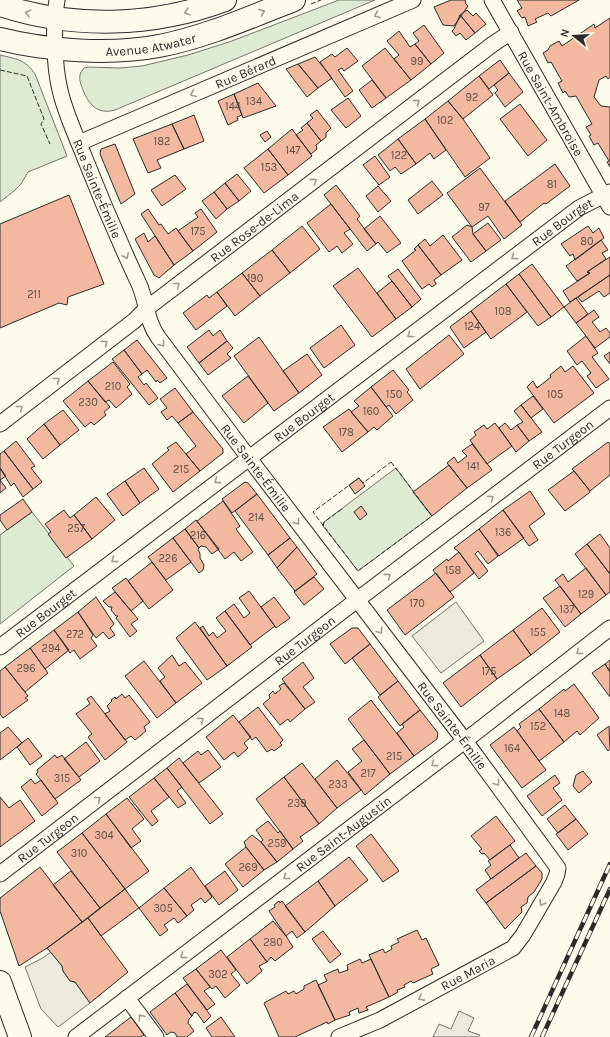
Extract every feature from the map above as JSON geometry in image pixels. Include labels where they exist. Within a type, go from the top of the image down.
[{"type":"main road","name":"Avenue Atwater","points":[[0,5],[25,13],[56,9],[99,22],[139,21],[183,14],[225,0]]},
{"type":"main road","name":"Avenue Atwater","points":[[0,39],[21,44],[82,50],[119,50],[159,46],[195,37],[294,0]]},
{"type":"main road","points":[[0,982],[20,1037]]},
{"type":"street","name":"Rue Bérard","points":[[79,143],[413,0]]},
{"type":"street","name":"Rue Saint-Ambroise","points":[[492,0],[608,198]]},
{"type":"street","name":"Rue Sainte-Émilie","points":[[56,9],[57,73],[60,92],[111,225],[140,286],[150,326],[248,458],[465,741],[558,868]]},
{"type":"street","name":"Rue Rose-de-Lima","points":[[0,424],[134,321],[146,309],[493,44],[511,32]]},
{"type":"street","name":"Rue Bourget","points":[[0,647],[579,208],[608,198]]},
{"type":"street","name":"Rue Turgeon","points":[[0,874],[610,408]]},
{"type":"street","name":"Rue Saint-Augustin","points":[[76,1037],[465,741],[610,628]]},
{"type":"street","name":"Rue Maria","points":[[339,1037],[380,1020],[513,948],[522,938],[554,882],[558,868]]},
{"type":"street","points":[[127,998],[156,1037]]},
{"type":"green space","points":[[339,0],[375,0],[115,110],[104,111],[95,108],[85,95],[81,84],[80,75],[84,68],[120,68],[142,66],[188,55],[232,41]]},
{"type":"green space","points":[[0,55],[24,62],[35,74],[67,156],[28,172],[21,184],[0,202]]},
{"type":"green space","points":[[396,468],[432,516],[358,571],[323,526],[324,522]]},
{"type":"green space","points":[[32,512],[74,566],[0,624],[0,535]]},
{"type":"shaded area","points":[[456,602],[484,641],[441,673],[412,636]]},
{"type":"shaded area","points":[[51,952],[62,966],[63,971],[70,981],[75,982],[90,1003],[58,1027],[41,1009],[25,967]]},
{"type":"shaded area","points":[[459,1011],[474,1018],[468,1031],[480,1035],[479,1037],[433,1037],[439,1024],[451,1029]]},
{"type":"building","points":[[451,0],[465,0],[468,6],[454,26],[443,25],[434,7]]},
{"type":"building","points":[[517,0],[579,0],[551,16],[548,13],[535,19],[537,22],[528,26],[525,17],[522,18],[517,11],[522,8]]},
{"type":"building","points":[[467,10],[473,16],[476,13],[486,24],[475,33],[460,15]]},
{"type":"building","points":[[460,15],[475,33],[466,40],[460,33],[456,36],[452,31]]},
{"type":"building","points":[[610,18],[610,77],[608,79],[606,76],[599,80],[594,97],[601,106],[610,107],[610,167],[607,162],[609,161],[598,143],[594,145],[589,136],[591,135],[586,127],[592,124],[576,96],[569,97],[565,91],[563,93],[558,83],[562,81],[551,62],[548,63],[543,53],[548,50],[550,46],[559,41],[562,46],[594,24],[595,28]]},
{"type":"building","points":[[424,25],[444,53],[431,64],[415,44],[419,41],[413,33]]},
{"type":"building","points":[[399,31],[410,47],[415,44],[431,64],[411,80],[394,59],[399,55],[387,41]]},
{"type":"building","points":[[347,48],[358,61],[344,71],[342,68],[338,70],[353,91],[345,97],[320,62],[332,54],[335,57]]},
{"type":"building","points":[[385,48],[411,80],[386,98],[362,66]]},
{"type":"building","points":[[315,57],[332,78],[318,88],[298,64]]},
{"type":"building","points":[[500,60],[509,73],[489,89],[479,76]]},
{"type":"building","points":[[298,64],[318,88],[307,97],[286,69]]},
{"type":"building","points":[[509,73],[523,92],[505,107],[495,93],[498,90],[494,85]]},
{"type":"building","points":[[479,76],[493,95],[463,119],[448,101]]},
{"type":"building","points":[[372,80],[386,98],[372,108],[359,90]]},
{"type":"building","points":[[258,83],[276,106],[243,118],[234,94]]},
{"type":"building","points":[[234,94],[242,115],[237,117],[238,120],[228,125],[218,101]]},
{"type":"building","points":[[348,98],[361,116],[346,128],[331,110]]},
{"type":"building","points":[[448,101],[463,119],[490,158],[465,177],[425,119]]},
{"type":"building","points":[[520,104],[547,140],[528,156],[500,119]]},
{"type":"building","points":[[317,110],[331,128],[326,133],[326,137],[321,141],[307,123],[313,118],[310,115]]},
{"type":"building","points":[[194,115],[204,141],[184,149],[172,124]]},
{"type":"building","points":[[425,119],[446,150],[434,159],[430,153],[416,164],[398,139]]},
{"type":"building","points":[[307,123],[321,141],[316,145],[317,149],[311,154],[296,135],[303,130],[301,128]]},
{"type":"building","points":[[172,124],[184,149],[157,160],[161,168],[148,173],[133,139]]},
{"type":"building","points":[[292,129],[312,156],[288,175],[268,149]]},
{"type":"building","points":[[267,131],[271,137],[265,142],[260,135]]},
{"type":"building","points":[[398,139],[416,164],[401,174],[395,167],[390,171],[378,155]]},
{"type":"building","points":[[115,144],[135,194],[121,204],[100,154],[101,149]]},
{"type":"building","points":[[268,149],[288,175],[264,193],[244,168]]},
{"type":"building","points":[[375,156],[390,177],[379,185],[363,165]]},
{"type":"building","points":[[555,164],[570,186],[546,204],[544,203],[520,222],[505,201]]},
{"type":"building","points":[[480,168],[522,225],[504,239],[488,216],[472,227],[447,193]]},
{"type":"building","points":[[237,174],[251,191],[239,201],[225,183]]},
{"type":"building","points":[[175,175],[186,189],[162,206],[151,190]]},
{"type":"building","points":[[432,181],[443,195],[418,214],[408,200]]},
{"type":"building","points":[[225,183],[239,201],[227,209],[214,192]]},
{"type":"building","points":[[336,185],[360,216],[357,219],[376,244],[367,251],[324,195]]},
{"type":"building","points":[[378,186],[391,201],[378,212],[366,196]]},
{"type":"building","points":[[214,192],[227,209],[216,219],[202,201]]},
{"type":"building","points":[[69,195],[104,284],[68,297],[67,305],[59,303],[0,328],[0,224]]},
{"type":"building","points":[[331,204],[350,229],[344,233],[353,244],[342,253],[337,246],[329,252],[307,223]]},
{"type":"building","points":[[148,209],[159,225],[161,224],[168,234],[176,228],[193,251],[174,265],[141,214]]},
{"type":"building","points":[[201,209],[217,232],[193,251],[178,231],[198,217],[195,213]]},
{"type":"building","points":[[380,216],[401,243],[387,253],[378,242],[376,244],[364,229]]},
{"type":"building","points":[[488,223],[501,240],[486,251],[473,234]]},
{"type":"building","points":[[467,225],[472,227],[473,234],[486,251],[471,262],[452,237]]},
{"type":"building","points":[[302,226],[320,249],[290,273],[272,250]]},
{"type":"building","points":[[588,226],[593,233],[599,228],[604,238],[575,260],[573,254],[570,256],[561,244]]},
{"type":"building","points":[[144,233],[148,242],[155,236],[174,265],[159,278],[154,275],[135,239]]},
{"type":"building","points":[[443,235],[462,260],[441,275],[418,245],[425,239],[430,246]]},
{"type":"building","points":[[601,240],[608,250],[602,253],[606,259],[587,272],[590,273],[577,281],[566,266]]},
{"type":"building","points":[[418,245],[441,275],[434,280],[436,284],[432,287],[429,284],[422,289],[402,261],[416,250],[414,249]]},
{"type":"building","points":[[272,250],[290,273],[260,296],[242,273]]},
{"type":"building","points":[[610,257],[610,275],[570,302],[563,291],[590,273],[587,272]]},
{"type":"building","points":[[532,264],[564,307],[551,317],[519,274]]},
{"type":"building","points":[[358,268],[396,319],[372,337],[333,286]]},
{"type":"building","points":[[398,269],[421,299],[412,307],[388,276]]},
{"type":"building","points":[[242,273],[260,296],[235,316],[217,292]]},
{"type":"building","points":[[519,274],[551,317],[538,326],[506,284]]},
{"type":"building","points":[[610,275],[610,293],[604,297],[599,291],[582,302],[578,297]]},
{"type":"building","points":[[392,281],[412,307],[396,319],[377,293]]},
{"type":"building","points":[[506,284],[527,312],[491,339],[471,311]]},
{"type":"building","points":[[217,292],[227,306],[196,330],[183,313],[207,295],[209,298]]},
{"type":"building","points":[[576,298],[588,314],[576,323],[564,307]]},
{"type":"building","points":[[594,310],[599,317],[592,322],[600,332],[606,328],[610,333],[610,337],[595,348],[576,323]]},
{"type":"building","points":[[471,311],[486,332],[464,348],[450,327]]},
{"type":"building","points":[[341,325],[355,345],[324,368],[310,348]]},
{"type":"building","points":[[209,330],[213,336],[220,330],[227,341],[199,363],[187,347]]},
{"type":"building","points":[[449,335],[464,354],[420,389],[406,369]]},
{"type":"building","points":[[586,336],[598,353],[592,357],[609,379],[596,388],[587,376],[591,373],[582,361],[577,365],[567,351]]},
{"type":"building","points":[[259,337],[299,393],[274,411],[234,356]]},
{"type":"building","points":[[137,340],[167,378],[160,383],[157,380],[156,382],[147,370],[142,374],[124,350]]},
{"type":"building","points":[[227,341],[233,348],[227,354],[231,358],[208,375],[199,363]]},
{"type":"building","points":[[124,350],[142,374],[138,377],[144,385],[146,383],[158,398],[149,405],[112,359]]},
{"type":"building","points":[[610,352],[610,364],[604,356]]},
{"type":"building","points":[[307,354],[322,375],[299,393],[283,371]]},
{"type":"building","points":[[113,362],[130,384],[127,387],[132,394],[116,408],[109,400],[105,402],[88,381]]},
{"type":"building","points":[[561,366],[565,372],[573,366],[594,393],[554,423],[527,387],[533,381],[537,388],[551,377],[550,375]]},
{"type":"building","points":[[393,370],[409,390],[407,392],[413,400],[396,414],[389,405],[386,407],[371,387]]},
{"type":"building","points":[[248,376],[268,403],[244,423],[222,396]]},
{"type":"building","points":[[88,381],[110,407],[104,412],[106,415],[94,425],[91,422],[85,427],[63,401]]},
{"type":"building","points":[[371,387],[393,416],[377,430],[374,427],[368,432],[351,412],[359,406],[354,401]]},
{"type":"building","points":[[175,388],[193,412],[178,423],[172,416],[167,420],[161,412],[167,408],[160,399]]},
{"type":"building","points":[[533,396],[543,409],[531,418],[521,405]]},
{"type":"building","points":[[521,405],[542,432],[529,441],[517,425],[523,422],[514,411]]},
{"type":"building","points":[[349,409],[368,432],[342,452],[323,427]]},
{"type":"building","points":[[63,410],[79,430],[60,445],[44,424]]},
{"type":"building","points":[[193,412],[223,449],[223,453],[200,471],[186,454],[196,446],[178,423]]},
{"type":"building","points":[[495,423],[512,446],[487,464],[470,440],[476,435],[474,432],[484,425],[487,429]]},
{"type":"building","points":[[505,423],[511,430],[517,425],[529,441],[516,452],[499,428]]},
{"type":"building","points":[[44,424],[60,445],[43,459],[27,439]]},
{"type":"building","points":[[16,441],[35,466],[31,468],[42,482],[33,489],[4,451]]},
{"type":"building","points":[[176,442],[200,471],[173,492],[152,464],[169,450],[167,448]]},
{"type":"building","points":[[608,442],[610,444],[610,475],[590,491],[572,469]]},
{"type":"building","points":[[472,444],[492,470],[467,488],[447,463],[454,457],[458,463],[467,456],[462,451]]},
{"type":"building","points":[[4,451],[33,489],[23,497],[14,483],[11,486],[0,468],[0,454]]},
{"type":"building","points":[[449,465],[467,488],[432,516],[413,492]]},
{"type":"building","points":[[0,468],[6,476],[0,480]]},
{"type":"building","points":[[144,468],[159,489],[140,503],[125,481]]},
{"type":"building","points":[[574,471],[590,491],[565,511],[548,490]]},
{"type":"building","points":[[359,478],[365,486],[355,494],[349,485]]},
{"type":"building","points":[[0,480],[6,488],[0,493]]},
{"type":"building","points":[[125,481],[140,503],[123,516],[107,494]]},
{"type":"building","points":[[245,482],[248,483],[257,494],[232,513],[222,499]]},
{"type":"building","points":[[530,491],[545,514],[529,526],[538,540],[529,546],[503,510]]},
{"type":"building","points":[[257,494],[290,538],[268,555],[235,511]]},
{"type":"building","points":[[96,497],[115,520],[92,539],[74,515]]},
{"type":"building","points":[[23,499],[32,512],[7,530],[0,520],[0,515]]},
{"type":"building","points":[[223,501],[240,526],[236,529],[253,552],[241,561],[234,552],[225,559],[197,521]]},
{"type":"building","points":[[361,506],[367,514],[360,520],[354,512]]},
{"type":"building","points":[[64,510],[70,518],[74,515],[92,539],[66,558],[48,534],[51,532],[45,524]]},
{"type":"building","points":[[503,510],[524,538],[499,556],[479,529]]},
{"type":"building","points":[[196,520],[219,549],[212,554],[206,547],[201,546],[199,548],[185,529]]},
{"type":"building","points":[[185,529],[199,548],[200,558],[204,565],[203,570],[199,573],[173,538]]},
{"type":"building","points":[[479,529],[498,556],[488,564],[478,551],[475,554],[488,571],[479,579],[459,552],[454,548]]},
{"type":"building","points":[[600,534],[610,548],[610,574],[587,544]]},
{"type":"building","points":[[173,538],[191,562],[166,580],[148,557]]},
{"type":"building","points":[[290,538],[297,547],[277,568],[268,555]]},
{"type":"building","points":[[587,544],[610,574],[610,592],[606,595],[575,554]]},
{"type":"building","points":[[297,547],[317,574],[295,591],[277,568]]},
{"type":"building","points":[[459,552],[474,573],[450,592],[433,570]]},
{"type":"building","points":[[152,562],[173,590],[149,609],[128,581]]},
{"type":"building","points":[[586,568],[606,595],[581,614],[555,580],[563,574],[568,582]]},
{"type":"building","points":[[436,573],[454,597],[405,635],[387,610]]},
{"type":"building","points":[[314,577],[324,589],[304,605],[294,592]]},
{"type":"building","points":[[126,578],[143,601],[131,611],[112,588]]},
{"type":"building","points":[[560,586],[581,614],[565,627],[543,598]]},
{"type":"building","points":[[249,591],[275,626],[250,645],[225,611],[234,604],[244,618],[250,613],[239,598]]},
{"type":"building","points":[[115,592],[138,619],[131,624],[137,631],[130,637],[116,618],[118,616],[116,616],[111,610],[112,607],[109,607],[103,601]]},
{"type":"building","points":[[96,597],[114,624],[110,628],[115,635],[109,639],[103,632],[96,638],[78,612]]},
{"type":"building","points":[[274,597],[290,618],[276,628],[261,607]]},
{"type":"building","points":[[542,608],[560,632],[531,655],[513,630]]},
{"type":"building","points":[[225,611],[252,647],[227,666],[200,628],[203,626],[209,636],[213,632],[217,638],[226,631],[216,618]]},
{"type":"building","points":[[78,612],[93,635],[91,638],[97,646],[80,659],[74,650],[70,653],[54,630]]},
{"type":"building","points":[[195,622],[227,666],[207,680],[176,638]]},
{"type":"building","points":[[352,628],[358,628],[370,644],[345,664],[330,644]]},
{"type":"building","points":[[54,630],[69,650],[45,669],[30,648]]},
{"type":"building","points":[[513,630],[531,655],[497,679],[480,655]]},
{"type":"building","points":[[370,644],[398,681],[380,695],[352,658]]},
{"type":"building","points":[[30,648],[48,673],[25,692],[5,667]]},
{"type":"building","points":[[172,655],[179,666],[185,662],[202,683],[176,703],[160,681],[165,677],[158,668]]},
{"type":"building","points":[[480,655],[497,679],[461,707],[443,683]]},
{"type":"building","points":[[610,660],[610,672],[605,664]]},
{"type":"building","points":[[144,661],[176,703],[157,718],[125,676]]},
{"type":"building","points":[[303,662],[314,678],[303,687],[315,702],[305,709],[282,679]]},
{"type":"building","points":[[605,664],[610,672],[610,697],[592,673]]},
{"type":"building","points":[[5,667],[28,696],[25,698],[28,700],[3,718],[0,714],[0,671]]},
{"type":"building","points":[[398,681],[420,710],[400,726],[378,697]]},
{"type":"building","points":[[284,683],[305,709],[290,722],[288,719],[280,725],[263,704],[270,698],[269,695],[273,691],[275,694],[281,689],[279,686]]},
{"type":"building","points":[[574,684],[599,718],[580,735],[577,731],[564,742],[539,709],[564,689],[565,691]]},
{"type":"building","points":[[122,694],[125,698],[129,695],[150,722],[144,727],[146,731],[135,740],[131,736],[125,740],[105,714],[110,711],[107,706],[112,701],[111,700],[115,697],[116,699]]},
{"type":"building","points":[[91,696],[127,742],[105,760],[88,737],[92,734],[76,714],[90,704],[87,699]]},
{"type":"building","points":[[371,700],[414,756],[390,774],[348,719]]},
{"type":"building","points":[[258,707],[283,740],[280,743],[282,745],[274,751],[272,749],[267,752],[256,737],[252,740],[239,722]]},
{"type":"building","points":[[539,709],[564,742],[539,761],[517,731],[521,727],[519,724]]},
{"type":"building","points":[[420,710],[438,733],[437,739],[414,756],[397,733],[404,727],[402,724]]},
{"type":"building","points":[[233,715],[251,737],[244,743],[248,748],[238,757],[234,752],[224,760],[206,737]]},
{"type":"building","points":[[609,726],[610,749],[608,751],[597,735]]},
{"type":"building","points":[[8,727],[22,743],[0,760],[0,733]]},
{"type":"building","points":[[514,727],[546,770],[522,788],[490,745]]},
{"type":"building","points":[[28,738],[42,756],[30,765],[17,747]]},
{"type":"building","points":[[364,740],[390,774],[365,795],[348,772],[362,761],[352,749]]},
{"type":"building","points":[[86,742],[100,761],[79,777],[64,759]]},
{"type":"building","points":[[208,750],[221,767],[199,783],[183,763],[198,751],[201,755]]},
{"type":"building","points":[[55,755],[57,758],[62,755],[81,780],[55,799],[36,774],[38,772],[37,770]]},
{"type":"building","points":[[179,758],[223,814],[210,824],[167,768]]},
{"type":"building","points":[[337,760],[361,790],[337,808],[315,779]]},
{"type":"building","points":[[302,763],[337,808],[319,824],[284,777]]},
{"type":"building","points":[[167,768],[182,787],[177,791],[186,803],[178,808],[154,778]]},
{"type":"building","points":[[583,771],[592,782],[579,793],[573,786],[576,775]]},
{"type":"building","points":[[555,775],[560,783],[553,788],[562,800],[542,816],[527,796]]},
{"type":"building","points":[[284,777],[319,824],[300,837],[303,841],[293,849],[256,799]]},
{"type":"building","points":[[154,778],[169,797],[151,811],[158,821],[152,826],[129,797]]},
{"type":"building","points":[[31,779],[35,784],[41,780],[58,803],[42,816],[21,787]]},
{"type":"building","points":[[0,797],[9,808],[20,800],[35,821],[0,847]]},
{"type":"building","points":[[127,798],[144,819],[132,829],[141,841],[131,848],[106,814]]},
{"type":"building","points":[[565,805],[576,819],[558,833],[547,819]]},
{"type":"building","points":[[106,814],[149,871],[125,889],[82,833]]},
{"type":"building","points":[[496,816],[515,841],[490,860],[484,853],[482,854],[479,851],[482,849],[471,836]]},
{"type":"building","points":[[576,819],[588,834],[568,850],[556,834]]},
{"type":"building","points":[[268,821],[278,833],[280,831],[293,849],[277,862],[261,842],[263,840],[256,830]]},
{"type":"building","points":[[82,833],[125,889],[100,908],[57,852]]},
{"type":"building","points":[[371,834],[399,871],[383,882],[356,846]]},
{"type":"building","points":[[252,835],[261,842],[277,862],[264,870],[246,847],[244,842]]},
{"type":"building","points":[[510,845],[519,858],[491,879],[485,870],[491,865],[488,861]]},
{"type":"building","points":[[246,847],[264,870],[243,887],[225,864]]},
{"type":"building","points":[[526,853],[536,866],[486,903],[476,890]]},
{"type":"building","points":[[349,857],[368,880],[335,906],[318,881]]},
{"type":"building","points":[[536,866],[542,873],[542,879],[534,892],[528,897],[527,903],[521,907],[522,912],[505,929],[486,903]]},
{"type":"building","points":[[40,867],[82,922],[50,946],[19,966],[0,911],[0,898]]},
{"type":"building","points":[[191,867],[212,897],[205,903],[201,898],[191,905],[194,910],[187,916],[164,888]]},
{"type":"building","points":[[71,871],[100,908],[82,922],[53,885]]},
{"type":"building","points":[[225,871],[238,890],[219,905],[205,886]]},
{"type":"building","points":[[318,881],[335,906],[305,932],[285,906]]},
{"type":"building","points":[[164,888],[187,916],[178,923],[174,918],[164,925],[168,930],[160,936],[139,908]]},
{"type":"building","points":[[125,889],[139,908],[101,936],[88,918]]},
{"type":"building","points":[[279,901],[280,903],[282,901],[305,932],[297,938],[292,931],[286,936],[269,911],[275,907],[274,905]]},
{"type":"building","points":[[88,918],[128,972],[90,1003],[75,982],[70,981],[63,971],[62,966],[47,948]]},
{"type":"building","points":[[273,921],[293,947],[275,961],[271,957],[267,962],[250,939]]},
{"type":"building","points":[[417,930],[422,940],[426,938],[439,965],[431,969],[433,974],[413,983],[411,981],[404,985],[405,987],[397,990],[398,992],[389,997],[369,955],[383,949],[385,953],[392,949],[391,946],[399,942],[397,939]]},
{"type":"building","points":[[323,931],[341,954],[330,963],[312,939]]},
{"type":"building","points":[[250,939],[267,962],[259,966],[262,971],[247,984],[227,957]]},
{"type":"building","points":[[221,950],[236,970],[231,974],[240,985],[225,998],[216,986],[212,989],[196,969]]},
{"type":"building","points":[[360,959],[362,963],[371,959],[389,997],[366,1007],[368,1010],[359,1013],[358,1008],[349,1012],[350,1015],[335,1020],[318,985],[327,981],[324,975],[338,969],[339,973],[348,970],[347,965]]},
{"type":"building","points":[[196,969],[210,987],[204,991],[215,1004],[207,1010],[183,978]]},
{"type":"building","points":[[316,980],[335,1020],[328,1024],[327,1022],[295,1037],[279,1037],[264,1003],[286,991],[288,994],[294,991],[296,994],[304,989],[304,986]]},
{"type":"building","points":[[187,984],[211,1016],[204,1023],[197,1013],[194,1012],[192,1016],[175,993]]},
{"type":"building","points":[[175,993],[192,1016],[188,1023],[194,1031],[187,1037],[177,1037],[175,1033],[171,1032],[167,1035],[150,1012]]},
{"type":"building","points":[[131,1017],[144,1035],[141,1037],[105,1037]]},
{"type":"building","points":[[221,1017],[235,1037],[212,1037],[206,1028]]},
{"type":"railway","points":[[531,1037],[610,864]]},
{"type":"railway","points":[[542,1037],[610,889]]},
{"type":"fence","points":[[311,4],[321,0]]},
{"type":"fence","points":[[0,70],[27,76],[44,119],[41,124],[50,144]]},
{"type":"fence","points":[[391,462],[432,516],[358,571],[313,512],[359,478],[363,483],[391,462]]},
{"type":"fence","points":[[323,526],[324,522],[342,509]]}]
